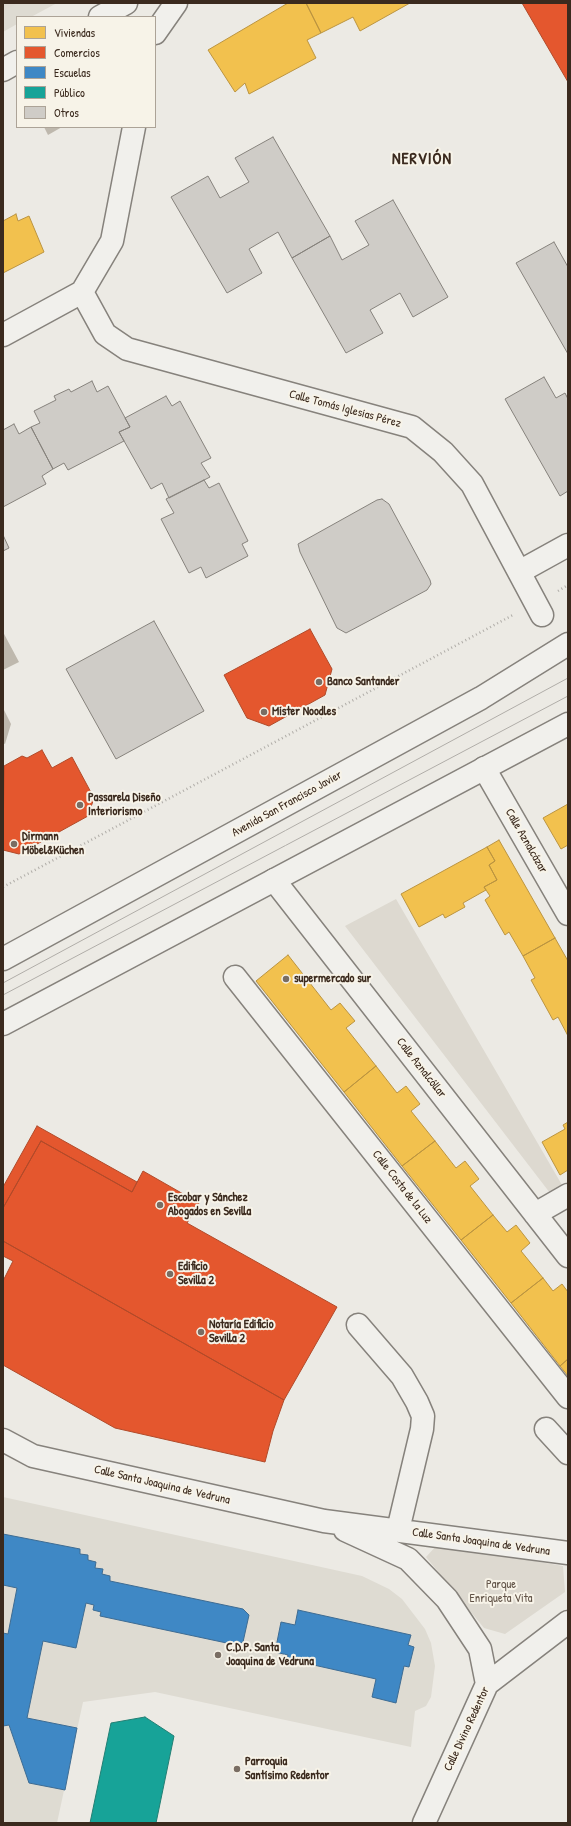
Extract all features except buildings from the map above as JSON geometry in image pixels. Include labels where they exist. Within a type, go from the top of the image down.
[{"type":"street","points":[[156,32],[176,3]]},
{"type":"street","points":[[114,10],[133,16]]},
{"type":"street","points":[[3,70],[16,63]]},
{"type":"street","points":[[3,335],[82,292],[112,241],[134,128]]},
{"type":"street","name":"Calle Tomás Iglesias Pérez","points":[[82,292],[105,334],[127,349],[412,427],[443,452],[472,484],[542,615]]},
{"type":"street","points":[[519,572],[568,545]]},
{"type":"street","name":"Avenida San Francisco Javier","points":[[3,959],[481,698],[568,644]]},
{"type":"street","points":[[3,1024],[568,724]]},
{"type":"street","name":"Calle Aznalcázar","points":[[484,768],[568,914]]},
{"type":"street","name":"Calle Aznalcóllar","points":[[274,880],[568,1256]]},
{"type":"street","name":"Calle Costa de la Luz","points":[[235,977],[568,1397]]},
{"type":"street","points":[[535,1214],[568,1195]]},
{"type":"street","points":[[358,1325],[402,1376],[423,1416],[422,1429],[398,1530]]},
{"type":"street","points":[[546,1428],[568,1453]]},
{"type":"street","name":"Calle Santa Joaquina de Vedruna","points":[[3,1440],[34,1456],[324,1520],[568,1553]]},
{"type":"street","name":"Calle Santa Joaquina de Vedruna","points":[[324,1520],[408,1559],[447,1599],[480,1649],[487,1684]]},
{"type":"street","name":"Calle Divino Redentor","points":[[424,1823],[487,1684],[568,1622]]},
{"type":"path","points":[[3,887],[514,615]]},
{"type":"shaded area","points":[[3,3],[57,3],[33,16],[16,16],[16,25],[3,32]]},
{"type":"shaded area","points":[[44,128],[60,128],[48,135]]},
{"type":"shaded area","points":[[3,632],[19,662],[3,670]]},
{"type":"shaded area","points":[[3,708],[11,724],[5,744],[3,743]]},
{"type":"shaded area","name":"C.D.P. Santa Joaquina de Vedruna","points":[[3,1497],[362,1576],[389,1589],[402,1599],[425,1629],[431,1643],[435,1666],[431,1697],[426,1706],[415,1711],[411,1747],[155,1692],[83,1702],[57,1823],[3,1823]]},
{"type":"green space","points":[[3,3],[18,3],[3,11]]},
{"type":"green space","points":[[396,899],[562,1185],[550,1193],[345,926]]},
{"type":"green space","name":"Parque Enriqueta Vita","points":[[438,1544],[563,1566],[565,1592],[505,1634],[484,1628],[426,1557]]},
{"type":"tram line","points":[[3,983],[568,678]]},
{"type":"tram line","points":[[3,995],[568,696]]},
{"type":"place","name":"Banco Santander","points":[[319,682]]},
{"type":"place","name":"Mister Noodles","points":[[264,712]]},
{"type":"place","name":"Passarela Diseño Interiorismo","points":[[80,805]]},
{"type":"place","name":"Dirmann Möbel&Küchen","points":[[14,844]]},
{"type":"place","name":"supermercado sur","points":[[286,979]]},
{"type":"place","name":"Escobar y Sánchez Abogados en Sevilla","points":[[160,1205]]},
{"type":"place","name":"Edificio Sevilla 2","points":[[170,1274]]},
{"type":"place","name":"Notaría Edificio Sevilla 2","points":[[201,1332]]},
{"type":"place","name":"C.D.P. Santa Joaquina de Vedruna","points":[[218,1655]]},
{"type":"place","name":"Parroquia Santísimo Redentor","points":[[237,1769]]},
{"type":"district","name":"NERVIÓN","points":[[422,160]]}]
